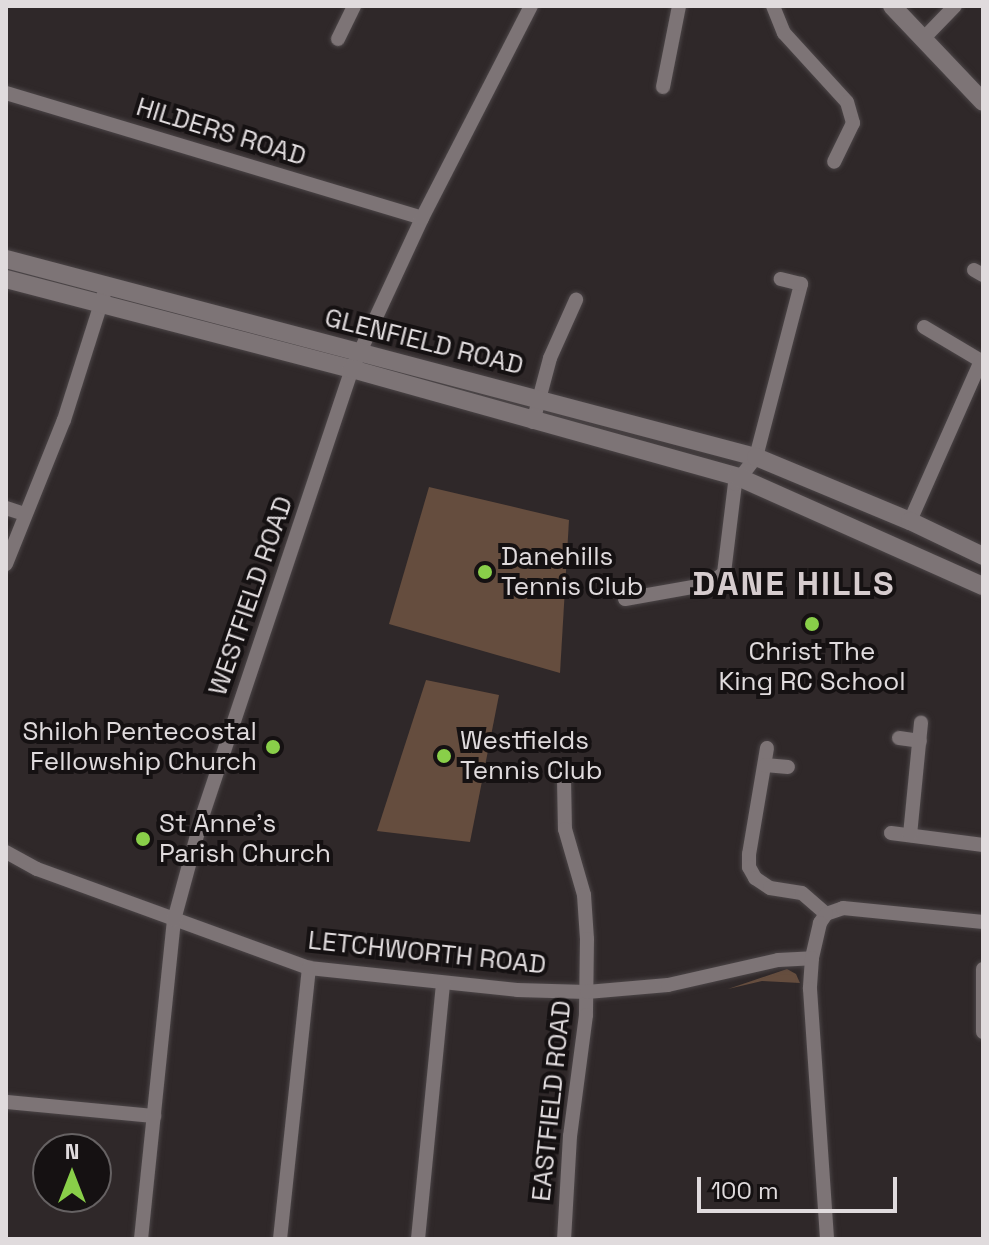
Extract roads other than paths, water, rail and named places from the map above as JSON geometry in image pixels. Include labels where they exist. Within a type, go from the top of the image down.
[{"type":"street","points":[[338,39],[354,6]]},
{"type":"street","name":"WESTFIELD ROAD","points":[[141,1239],[174,920],[202,817],[356,360],[422,218],[531,6]]},
{"type":"street","points":[[663,87],[679,6]]},
{"type":"street","points":[[773,6],[784,33],[847,102],[853,123],[834,162]]},
{"type":"street","points":[[892,6],[983,102]]},
{"type":"street","points":[[923,39],[955,6]]},
{"type":"street","name":"HILDERS ROAD","points":[[6,93],[422,218]]},
{"type":"street","name":"GLENFIELD ROAD","points":[[6,259],[104,294],[356,360],[538,398],[756,457],[910,521],[983,556],[977,584],[738,477],[533,422],[356,360]]},
{"type":"street","name":"GLENFIELD ROAD","points":[[6,279],[104,294]]},
{"type":"street","points":[[625,599],[719,580],[727,563],[738,477],[756,457],[801,284],[781,279]]},
{"type":"street","points":[[6,564],[64,420],[104,294]]},
{"type":"street","points":[[533,422],[550,358],[576,300]]},
{"type":"street","points":[[910,521],[982,362],[924,327]]},
{"type":"street","points":[[813,510],[825,485]]},
{"type":"street","points":[[6,508],[24,514]]},
{"type":"street","points":[[910,835],[921,723]]},
{"type":"street","points":[[899,738],[920,741]]},
{"type":"street","points":[[767,748],[749,867],[755,878],[770,888],[802,893],[826,914]]},
{"type":"street","points":[[765,765],[788,767]]},
{"type":"street","name":"EASTFIELD ROAD","points":[[564,779],[565,829],[584,895],[587,992],[566,1180],[564,1239]]},
{"type":"street","points":[[891,833],[983,845]]},
{"type":"street","name":"LETCHWORTH ROAD","points":[[6,852],[37,869],[309,968],[443,983],[587,992],[668,985],[778,960],[812,958]]},
{"type":"street","points":[[827,1239],[810,989],[812,958],[820,923],[826,914],[843,908],[983,922]]},
{"type":"street","points":[[280,1239],[309,968]]},
{"type":"street","points":[[983,969],[983,1032]]},
{"type":"street","points":[[418,1239],[443,983]]},
{"type":"street","points":[[6,1102],[154,1116]]},
{"type":"place","name":"Danehills Tennis Club","points":[[485,572]]},
{"type":"place","name":"Christ The King RC School","points":[[812,624]]},
{"type":"place","name":"Shiloh Pentecostal Fellowship Church","points":[[273,747]]},
{"type":"place","name":"Westfields Tennis Club","points":[[444,756]]},
{"type":"place","name":"St Anne's Parish Church","points":[[143,839]]},
{"type":"district","name":"DANE HILLS","points":[[794,584]]}]
